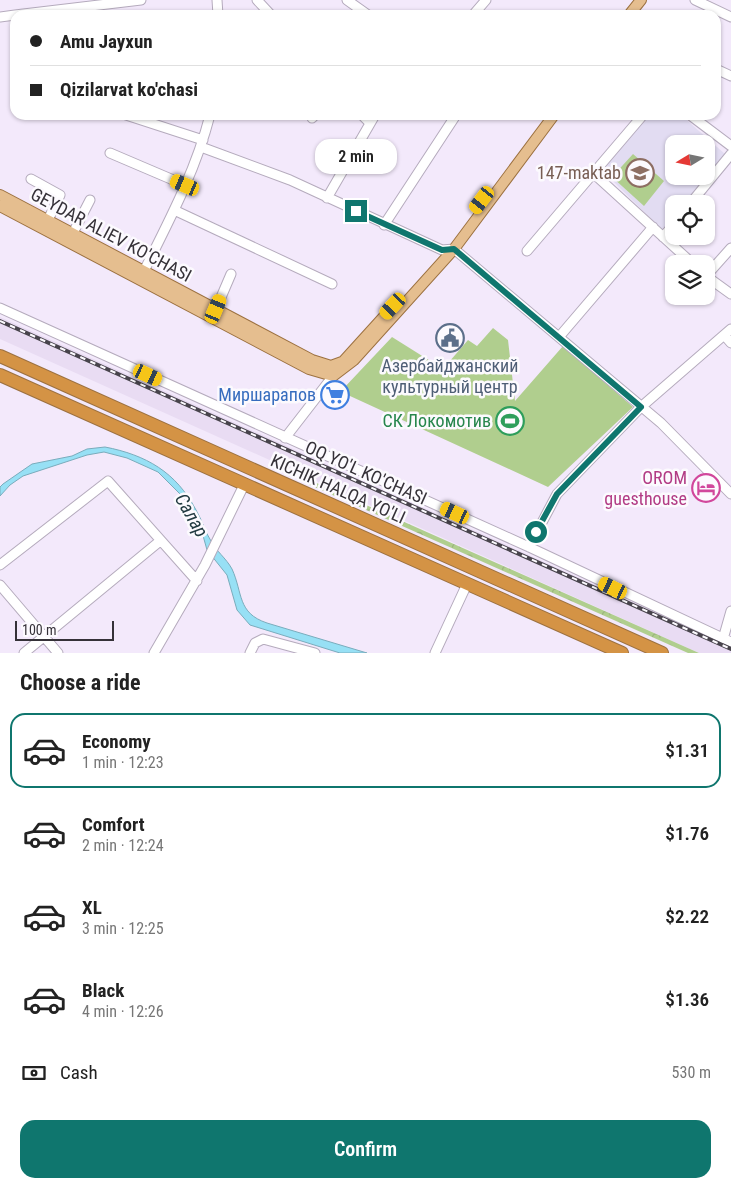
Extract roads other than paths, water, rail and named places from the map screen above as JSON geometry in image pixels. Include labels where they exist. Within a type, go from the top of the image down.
[{"type":"highway","name":"KICHIK HALQA YO'LI","points":[[0,356],[662,653]]},
{"type":"highway","name":"KICHIK HALQA YO'LI","points":[[0,375],[622,653]]},
{"type":"highway","points":[[244,485],[250,469]]},
{"type":"main road","points":[[633,10],[641,0]]},
{"type":"main road","points":[[333,376],[342,362],[449,250],[543,120]]},
{"type":"main road","points":[[333,376],[354,360],[449,250],[550,120]]},
{"type":"main road","name":"GEYDAR ALIEV KO'CHASI","points":[[0,195],[48,220],[143,275],[256,335],[320,363],[331,366],[342,362]]},
{"type":"main road","name":"GEYDAR ALIEV KO'CHASI","points":[[0,206],[216,309],[309,369],[333,376]]},
{"type":"street","points":[[82,10],[140,0]]},
{"type":"street","points":[[257,0],[266,10]]},
{"type":"street","points":[[347,0],[361,10]]},
{"type":"street","points":[[477,10],[486,0]]},
{"type":"street","points":[[695,0],[716,10]]},
{"type":"street","points":[[140,120],[202,143],[290,180],[384,224],[449,250],[560,337],[661,423],[731,494]]},
{"type":"street","points":[[143,275],[185,185],[202,143],[209,120]]},
{"type":"street","points":[[366,120],[370,124]]},
{"type":"street","points":[[327,198],[372,120]]},
{"type":"street","points":[[384,224],[453,120]]},
{"type":"street","points":[[527,251],[639,120]]},
{"type":"street","points":[[697,120],[731,146]]},
{"type":"street","points":[[110,153],[185,185]]},
{"type":"street","points":[[697,195],[731,154]]},
{"type":"street","points":[[593,173],[683,255]]},
{"type":"street","points":[[31,179],[60,195],[48,220]]},
{"type":"street","points":[[73,234],[90,200]]},
{"type":"street","points":[[174,210],[332,284]]},
{"type":"street","points":[[560,337],[652,227]]},
{"type":"street","points":[[715,266],[731,248]]},
{"type":"street","points":[[216,309],[232,274]]},
{"type":"street","points":[[715,282],[731,294]]},
{"type":"street","name":"OQ YO'L KO'CHASI","points":[[0,308],[529,547],[727,641]]},
{"type":"street","points":[[529,547],[557,494],[641,407],[728,332],[731,343]]},
{"type":"street","points":[[285,438],[333,376]]},
{"type":"street","points":[[0,565],[108,481],[197,581]]},
{"type":"street","points":[[155,653],[221,536],[244,485]]},
{"type":"street","points":[[24,653],[160,541]]},
{"type":"street","points":[[435,653],[467,584]]},
{"type":"street","points":[[0,585],[58,653]]},
{"type":"street","points":[[727,641],[731,611]]},
{"type":"street","points":[[250,653],[255,643],[263,639],[315,653]]},
{"type":"water","name":"Салар","points":[[105,447],[120,450],[147,460],[169,475],[179,485],[196,510],[213,545],[232,569],[242,601],[250,614],[267,623],[367,653],[340,653],[250,625],[237,610],[227,575],[207,550],[202,532],[184,498],[158,472],[127,458],[104,452],[87,455],[23,476],[10,485],[0,496],[0,487],[3,484],[32,464],[72,456],[87,449]]},
{"type":"railway","points":[[0,321],[731,649]]},
{"type":"place","name":"147-maktab","points":[[640,173]]},
{"type":"place","name":"Азербайджанский культурный центр","points":[[450,338]]},
{"type":"place","name":"Миршарапов","points":[[335,395]]},
{"type":"place","name":"СК Локомотив","points":[[510,421]]},
{"type":"place","name":"OROM guesthouse","points":[[706,488]]}]
